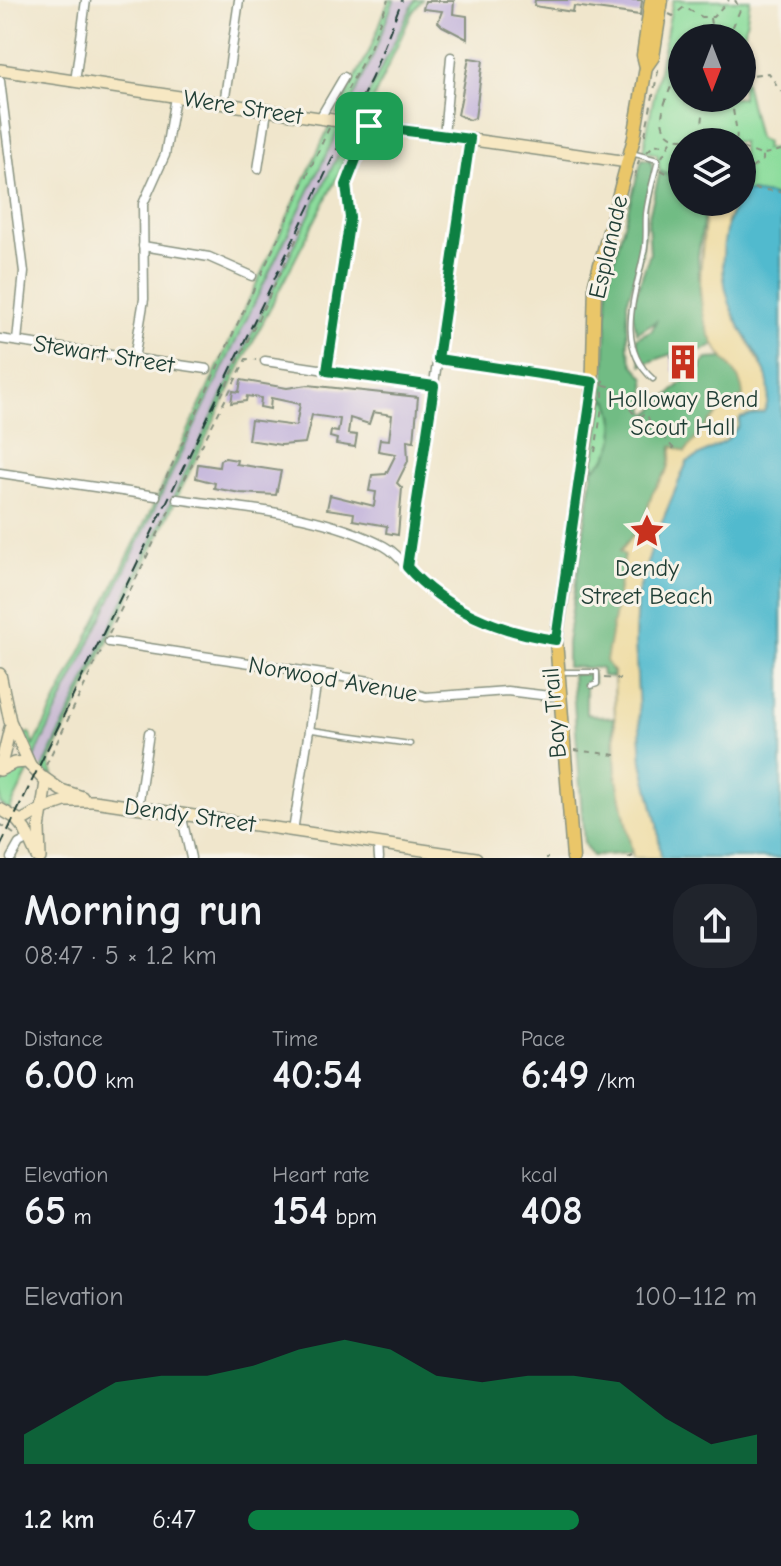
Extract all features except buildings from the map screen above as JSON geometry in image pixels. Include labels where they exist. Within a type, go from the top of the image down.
[{"type":"main road","name":"Esplanade","points":[[573,858],[558,697],[556,640],[600,381],[595,280],[641,156],[646,67],[643,55],[651,0]]},
{"type":"main road","name":"Esplanade","points":[[646,67],[653,57],[666,3]]},
{"type":"street","points":[[75,82],[86,0]]},
{"type":"street","points":[[224,104],[239,0]]},
{"type":"street","points":[[444,136],[451,57]]},
{"type":"street","name":"Were Street","points":[[0,70],[444,136],[641,156]]},
{"type":"street","points":[[326,119],[344,77]]},
{"type":"street","points":[[0,81],[24,272],[17,341]]},
{"type":"street","points":[[134,359],[144,299],[143,204],[165,155],[175,97]]},
{"type":"street","points":[[258,169],[267,111]]},
{"type":"street","points":[[327,371],[350,218],[346,185],[365,125]]},
{"type":"street","points":[[407,567],[470,139]]},
{"type":"street","points":[[143,246],[209,257],[252,276]]},
{"type":"street","name":"Stewart Street","points":[[0,339],[207,369]]},
{"type":"street","points":[[438,359],[600,381]]},
{"type":"street","points":[[265,361],[434,386]]},
{"type":"street","points":[[0,473],[157,496]]},
{"type":"street","points":[[175,499],[309,519],[388,548],[446,600],[487,623],[515,633],[556,640]]},
{"type":"street","name":"Norwood Avenue","points":[[109,642],[370,681],[426,697],[507,691],[558,697]]},
{"type":"street","points":[[0,674],[10,721],[9,745],[0,770]]},
{"type":"street","points":[[293,831],[318,674]]},
{"type":"street","name":"Dendy Street","points":[[10,721],[31,765],[44,771],[61,790],[94,801]]},
{"type":"street","points":[[138,808],[149,733]]},
{"type":"street","points":[[0,770],[16,762],[31,765]]},
{"type":"street","points":[[39,858],[34,837],[46,786],[44,771]]},
{"type":"street","name":"Dendy Street","points":[[6,815],[26,820],[42,809],[65,801],[94,801],[476,858]]},
{"type":"street","points":[[181,814],[191,858]]},
{"type":"street","points":[[6,815],[34,837]]},
{"type":"street","points":[[11,858],[19,844],[34,837]]},
{"type":"street","points":[[378,844],[379,858]]},
{"type":"lane","points":[[641,156],[658,160],[646,211],[645,249],[629,308],[633,353],[638,364],[653,379]]},
{"type":"lane","points":[[566,672],[593,671],[598,678],[597,684],[591,686]]},
{"type":"lane","points":[[309,729],[410,744]]},
{"type":"path","points":[[157,496],[326,119],[370,48],[388,0]]},
{"type":"path","points":[[668,14],[673,16],[684,7],[710,17],[719,13],[729,0]]},
{"type":"path","points":[[734,24],[740,10],[735,0]]},
{"type":"path","points":[[666,3],[667,22]]},
{"type":"path","points":[[710,17],[711,24]]},
{"type":"path","points":[[634,179],[659,64]]},
{"type":"path","points":[[756,74],[769,73],[781,92]]},
{"type":"path","points":[[668,97],[662,123],[668,131]]},
{"type":"path","points":[[641,156],[654,145],[668,144]]},
{"type":"path","points":[[658,157],[664,155],[668,148]]},
{"type":"path","points":[[756,153],[763,155],[781,150]]},
{"type":"path","points":[[756,165],[763,160],[763,155]]},
{"type":"path","points":[[656,168],[668,174]]},
{"type":"path","points":[[756,189],[781,192]]},
{"type":"path","points":[[221,396],[305,222]]},
{"type":"path","points":[[44,771],[246,359],[265,361]]},
{"type":"path","points":[[593,461],[600,381],[609,386],[637,417],[647,414],[650,423],[677,452]]},
{"type":"path","points":[[598,678],[620,679]]},
{"type":"path","points":[[574,750],[616,755]]},
{"type":"shaded area","points":[[394,0],[415,0],[357,118],[344,117],[372,58]]},
{"type":"shaded area","points":[[340,126],[351,128],[43,768],[33,760]]},
{"type":"green space","points":[[389,0],[394,0],[372,58],[344,117],[336,115],[370,50]]},
{"type":"green space","points":[[415,0],[422,0],[412,13],[364,119],[357,118]]},
{"type":"green space","points":[[673,0],[750,0],[746,24],[668,24]]},
{"type":"green space","points":[[668,25],[668,112],[752,112],[756,128],[668,128],[668,175],[660,171],[657,154],[643,151]]},
{"type":"green space","points":[[330,125],[340,126],[33,760],[21,735],[30,733],[34,746],[160,492]]},
{"type":"green space","points":[[351,128],[359,131],[245,357],[49,762],[53,775],[48,775],[43,768]]},
{"type":"green space","points":[[756,129],[758,138],[766,143],[765,149],[781,148],[781,197],[756,193]]},
{"type":"green space","points":[[642,159],[651,160],[653,174],[646,204],[642,254],[627,302],[628,348],[633,364],[645,378],[646,413],[649,414],[707,359],[727,358],[743,383],[743,398],[718,414],[685,452],[672,446],[668,469],[652,494],[644,522],[620,551],[625,555],[608,663],[614,677],[602,676],[601,668],[567,667],[567,643],[593,469],[608,455],[614,438],[612,411],[609,401],[604,398],[608,282]]},
{"type":"green space","points":[[660,171],[668,175],[668,216],[704,216],[698,256],[700,294],[714,344],[704,350],[671,354],[642,365],[636,338],[652,330],[656,321],[637,333],[631,308],[650,253],[648,220]]},
{"type":"green space","points":[[604,398],[609,401],[612,411],[614,438],[608,455],[593,469]]},
{"type":"green space","points":[[572,674],[592,674],[594,683],[586,682],[586,714],[613,718],[616,774],[632,853],[592,856],[584,844]]},
{"type":"green space","points":[[13,767],[29,770],[9,811],[0,803],[0,775]]},
{"type":"sand","name":"Dendy Street Beach","points":[[705,216],[729,216],[726,223],[733,314],[770,381],[770,399],[764,412],[740,418],[738,427],[726,441],[687,462],[654,541],[637,597],[635,641],[642,762],[657,824],[661,858],[633,858],[616,774],[614,673],[606,661],[625,555],[620,552],[644,522],[652,494],[668,469],[673,446],[685,452],[718,413],[743,397],[740,381],[714,344],[706,326],[700,273]]},
{"type":"water","points":[[756,193],[781,201],[781,858],[661,858],[657,824],[642,762],[635,641],[637,597],[654,541],[687,462],[726,441],[738,427],[740,418],[764,412],[768,399],[766,375],[729,303],[723,273],[730,216],[756,216]]},
{"type":"railway","points":[[0,847],[372,77],[402,0]]},
{"type":"place","name":"Holloway Bend Scout Hall","points":[[683,362]]},
{"type":"place","name":"Dendy Street Beach","points":[[647,531]]},
{"type":"route","points":[[369,126],[470,139],[438,359],[593,382],[556,640],[515,633],[487,623],[446,600],[407,567],[434,386],[327,371],[350,218],[346,185],[367,138],[369,126]]}]
